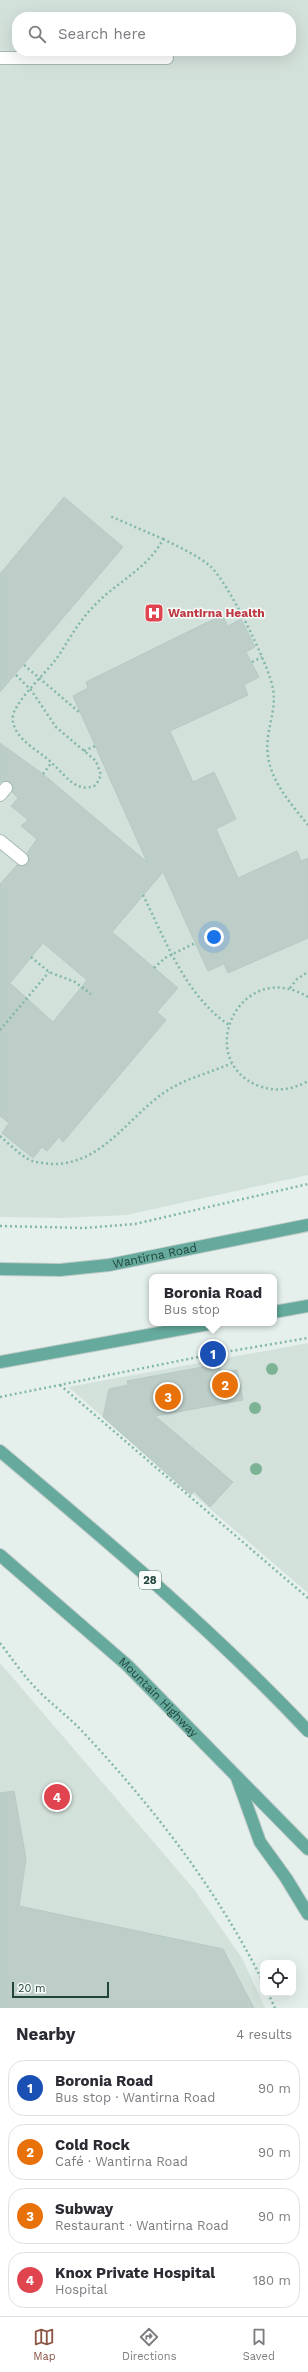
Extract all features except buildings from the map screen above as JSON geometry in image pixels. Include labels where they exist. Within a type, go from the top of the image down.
[{"type":"main road","name":"Wantirna Road","points":[[0,1269],[60,1270],[109,1266],[308,1225]]},
{"type":"main road","points":[[277,1311],[308,1306]]},
{"type":"main road","points":[[0,1362],[198,1326]]},
{"type":"main road","name":"28","points":[[0,1451],[126,1558],[221,1645],[308,1731]]},
{"type":"main road","name":"Mountain Highway","points":[[0,1555],[127,1665],[236,1774],[308,1849]]},
{"type":"main road","points":[[236,1774],[260,1842],[286,1878],[308,1914]]},
{"type":"lane","points":[[0,58],[167,58]]},
{"type":"lane","points":[[0,841],[22,859]]},
{"type":"path","points":[[110,516],[163,539],[211,566],[233,600],[270,674],[273,689],[274,708],[267,740],[268,762],[273,779],[308,825]]},
{"type":"path","points":[[16,675],[31,690],[56,727],[96,762],[101,775],[100,780],[90,788],[84,789],[77,787],[52,762],[19,736],[13,721],[15,710],[31,690],[39,679],[56,658],[81,620],[111,590],[153,556],[163,539]]},
{"type":"path","points":[[252,662],[262,657]]},
{"type":"path","points":[[24,665],[80,713]]},
{"type":"path","points":[[84,751],[95,746]]},
{"type":"path","points":[[44,774],[52,762]]},
{"type":"path","points":[[143,895],[172,954],[194,990],[209,1008],[229,1025]]},
{"type":"path","points":[[154,968],[158,962],[195,943]]},
{"type":"path","points":[[31,957],[49,972],[75,982],[91,994]]},
{"type":"path","points":[[0,1030],[49,972]]},
{"type":"path","points":[[290,988],[296,980],[308,972]]},
{"type":"path","points":[[308,997],[290,988],[268,988],[251,994],[232,1015],[227,1033],[228,1053],[232,1064],[252,1083],[271,1090],[296,1088],[308,1081]]},
{"type":"path","points":[[0,1136],[29,1160],[51,1164],[72,1161],[100,1148],[120,1133],[149,1103],[166,1091],[187,1080],[232,1064]]},
{"type":"path","points":[[0,1226],[84,1228],[135,1224],[308,1184]]},
{"type":"path","points":[[0,1397],[213,1354],[308,1338]]},
{"type":"path","points":[[60,1385],[308,1598]]},
{"type":"path","points":[[0,1643],[32,1684],[82,1731],[167,1829],[228,1917],[243,1941],[260,1976]]},
{"type":"path","points":[[269,1996],[275,2008]]},
{"type":"shaded area","name":"Wantirna Health","points":[[0,0],[308,0],[308,1175],[127,1215],[61,1218],[0,1217]]},
{"type":"shaded area","points":[[308,1343],[308,1593],[68,1387]]},
{"type":"shaded area","points":[[0,1663],[193,1888],[242,1958],[265,2008],[0,2008]]},
{"type":"place","name":"Wantirna Health","points":[[154,613]]},
{"type":"place","name":"Boronia Road","points":[[213,1354]]},
{"type":"place","name":"Cold Rock","points":[[225,1385]]},
{"type":"place","name":"Subway","points":[[168,1397]]},
{"type":"place","name":"Knox Private Hospital","points":[[57,1797]]}]
